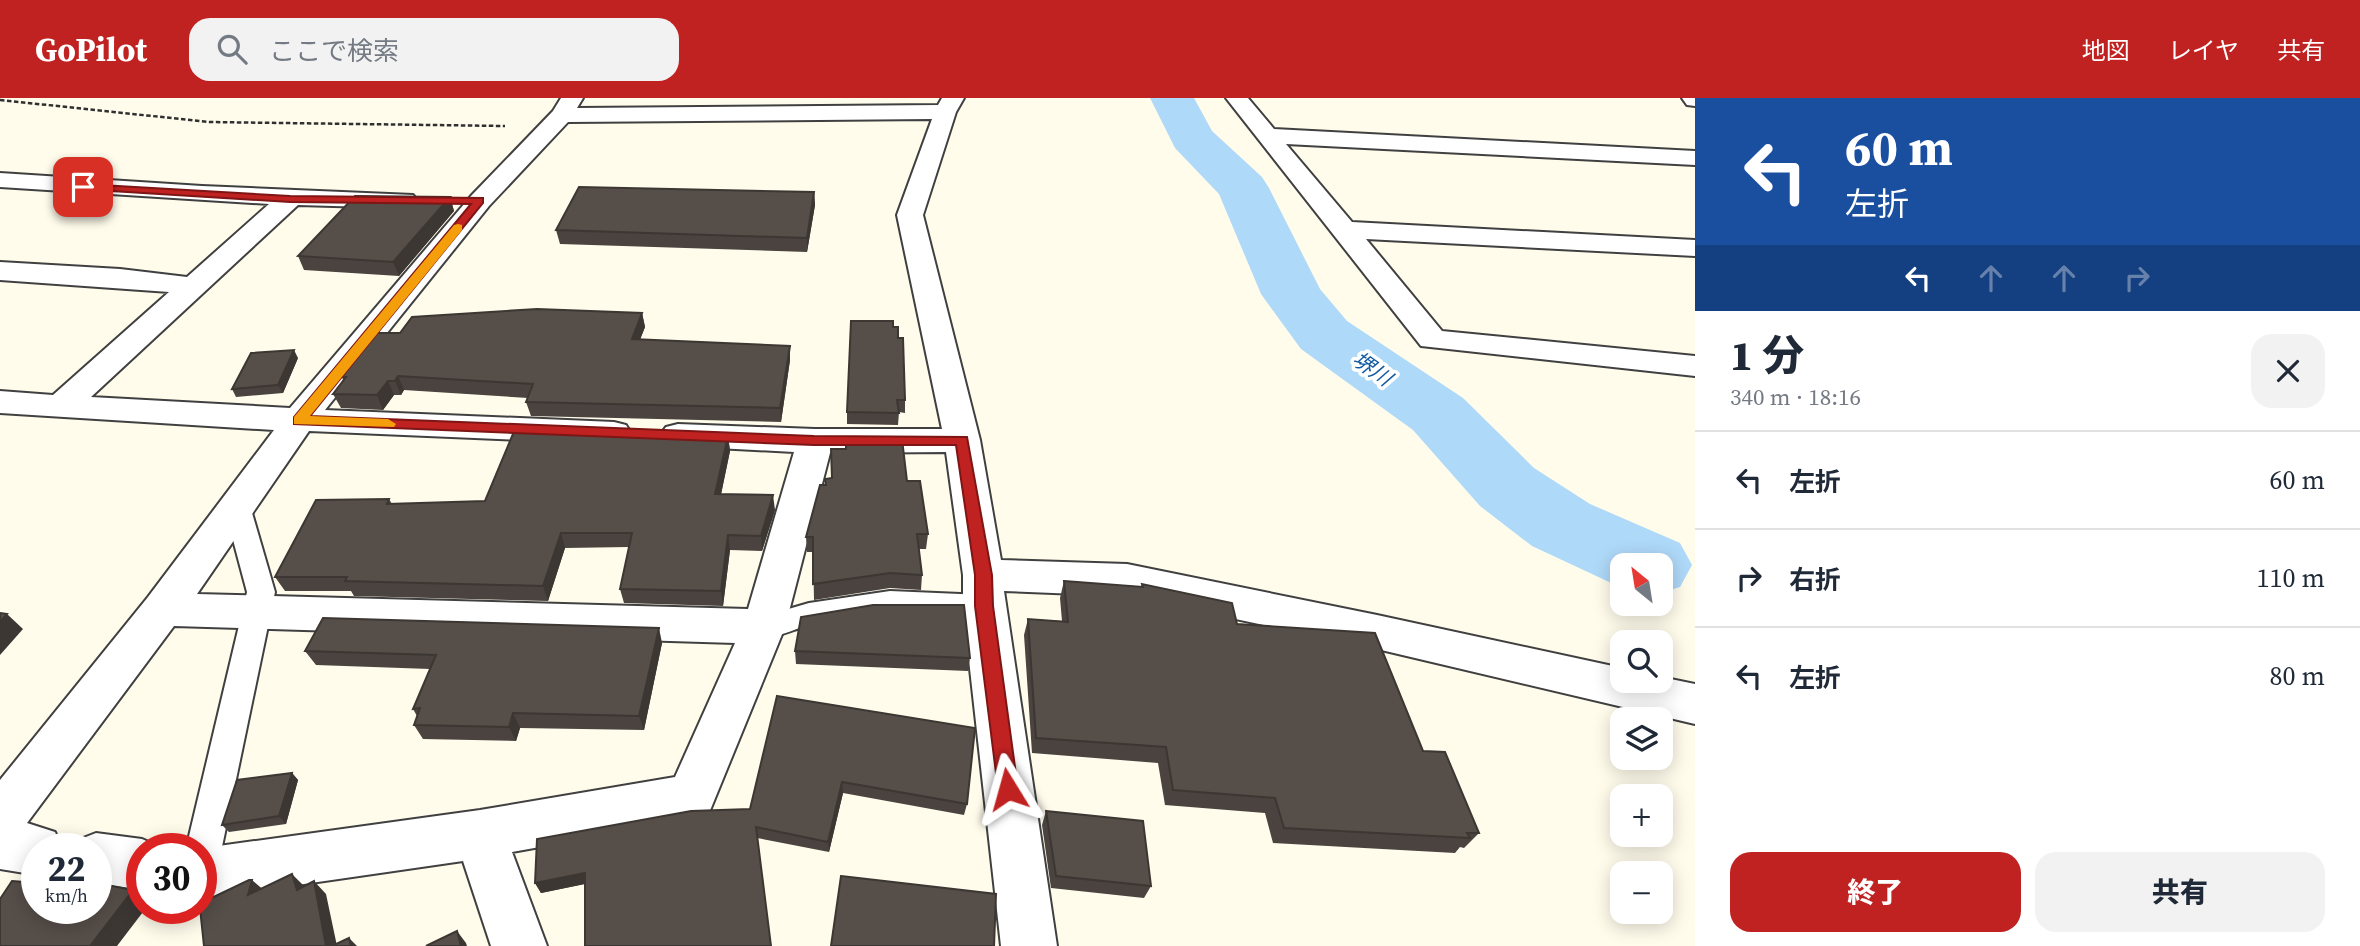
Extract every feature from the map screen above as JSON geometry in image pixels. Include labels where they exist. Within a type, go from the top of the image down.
[{"type":"street","points":[[1237,98],[1432,339],[1695,366]]},
{"type":"street","points":[[0,819],[163,610],[299,420],[466,201],[562,113],[949,105],[910,215],[962,440],[1029,946]]},
{"type":"street","points":[[1268,136],[1695,158]]},
{"type":"street","points":[[0,180],[138,192],[290,199],[425,200]]},
{"type":"street","points":[[61,406],[290,199]]},
{"type":"street","points":[[1344,230],[1695,248]]},
{"type":"street","points":[[0,271],[120,278],[192,286]]},
{"type":"street","points":[[0,402],[299,420],[814,441],[962,440]]},
{"type":"street","points":[[217,871],[480,834],[691,797],[764,626],[814,441]]},
{"type":"street","points":[[984,591],[1127,580],[1377,632],[1695,704]]},
{"type":"street","points":[[163,610],[764,626]]},
{"type":"street","points":[[480,834],[519,946]]},
{"type":"street","points":[[0,844],[21,847]]},
{"type":"lane","points":[[207,833],[261,592],[237,506]]},
{"type":"lane","points":[[764,626],[809,614],[984,591]]},
{"type":"path","points":[[0,100],[209,121],[562,113]]},
{"type":"building","points":[[579,187],[814,192],[807,238],[556,230]]},
{"type":"building","points":[[355,196],[450,197],[393,262],[298,256]]},
{"type":"building","points":[[537,309],[642,313],[632,339],[790,346],[780,408],[526,402],[533,384],[398,376],[395,381],[388,381],[377,395],[333,394],[373,333],[400,333],[412,317]]},
{"type":"building","points":[[851,321],[893,321],[893,327],[898,327],[898,338],[903,338],[905,400],[897,400],[899,413],[847,412]]},
{"type":"building","points":[[294,350],[278,385],[232,389],[251,353]]},
{"type":"building","points":[[515,429],[728,436],[715,494],[773,495],[761,536],[728,535],[721,591],[620,589],[632,533],[561,533],[543,586],[345,581],[347,577],[275,577],[316,500],[389,499],[387,504],[485,501]]},
{"type":"building","points":[[846,438],[902,439],[907,481],[920,481],[928,534],[917,534],[922,575],[890,573],[813,584],[813,537],[806,537],[820,485],[826,485],[825,479],[832,478],[831,449],[846,449]]},
{"type":"building","points":[[1064,581],[1143,587],[1142,584],[1232,603],[1237,624],[1375,633],[1423,751],[1445,752],[1479,833],[1467,833],[1470,838],[1284,828],[1275,798],[1173,790],[1166,747],[1036,738],[1028,619],[1068,622]]},
{"type":"building","points":[[873,605],[964,605],[970,658],[795,651],[801,617]]},
{"type":"building","points":[[0,613],[7,614],[0,622]]},
{"type":"building","points":[[323,618],[659,628],[639,716],[513,713],[509,727],[414,725],[420,708],[413,709],[436,655],[305,651]]},
{"type":"building","points":[[777,696],[975,728],[967,804],[842,782],[828,842],[756,827],[771,946],[585,946],[585,873],[535,883],[537,839],[691,811],[750,809]]},
{"type":"building","points":[[292,773],[279,816],[222,825],[237,780]]},
{"type":"building","points":[[1046,811],[1143,821],[1151,886],[1056,876]]},
{"type":"building","points":[[292,874],[297,890],[314,881],[326,946],[204,946],[202,924],[217,924],[217,895],[252,880],[248,895]]},
{"type":"building","points":[[841,876],[996,894],[994,946],[831,946]]},
{"type":"building","points":[[12,881],[21,882],[21,924],[107,924],[90,946],[0,946],[0,899]]},
{"type":"building","points":[[112,886],[126,889],[126,899],[112,917]]},
{"type":"building","points":[[457,931],[461,946],[426,946]]},
{"type":"building","points":[[349,938],[351,946],[332,946]]},
{"type":"waterway","name":"堺川","points":[[1172,98],[1192,138],[1243,188],[1292,294],[1324,335],[1438,414],[1507,487],[1561,525],[1623,553]]},
{"type":"slow traffic","points":[[388,424],[299,420],[458,227]]},
{"type":"route","points":[[83,187],[290,199],[480,201],[299,420],[814,441],[962,440],[984,575],[984,606],[1008,789]]}]
